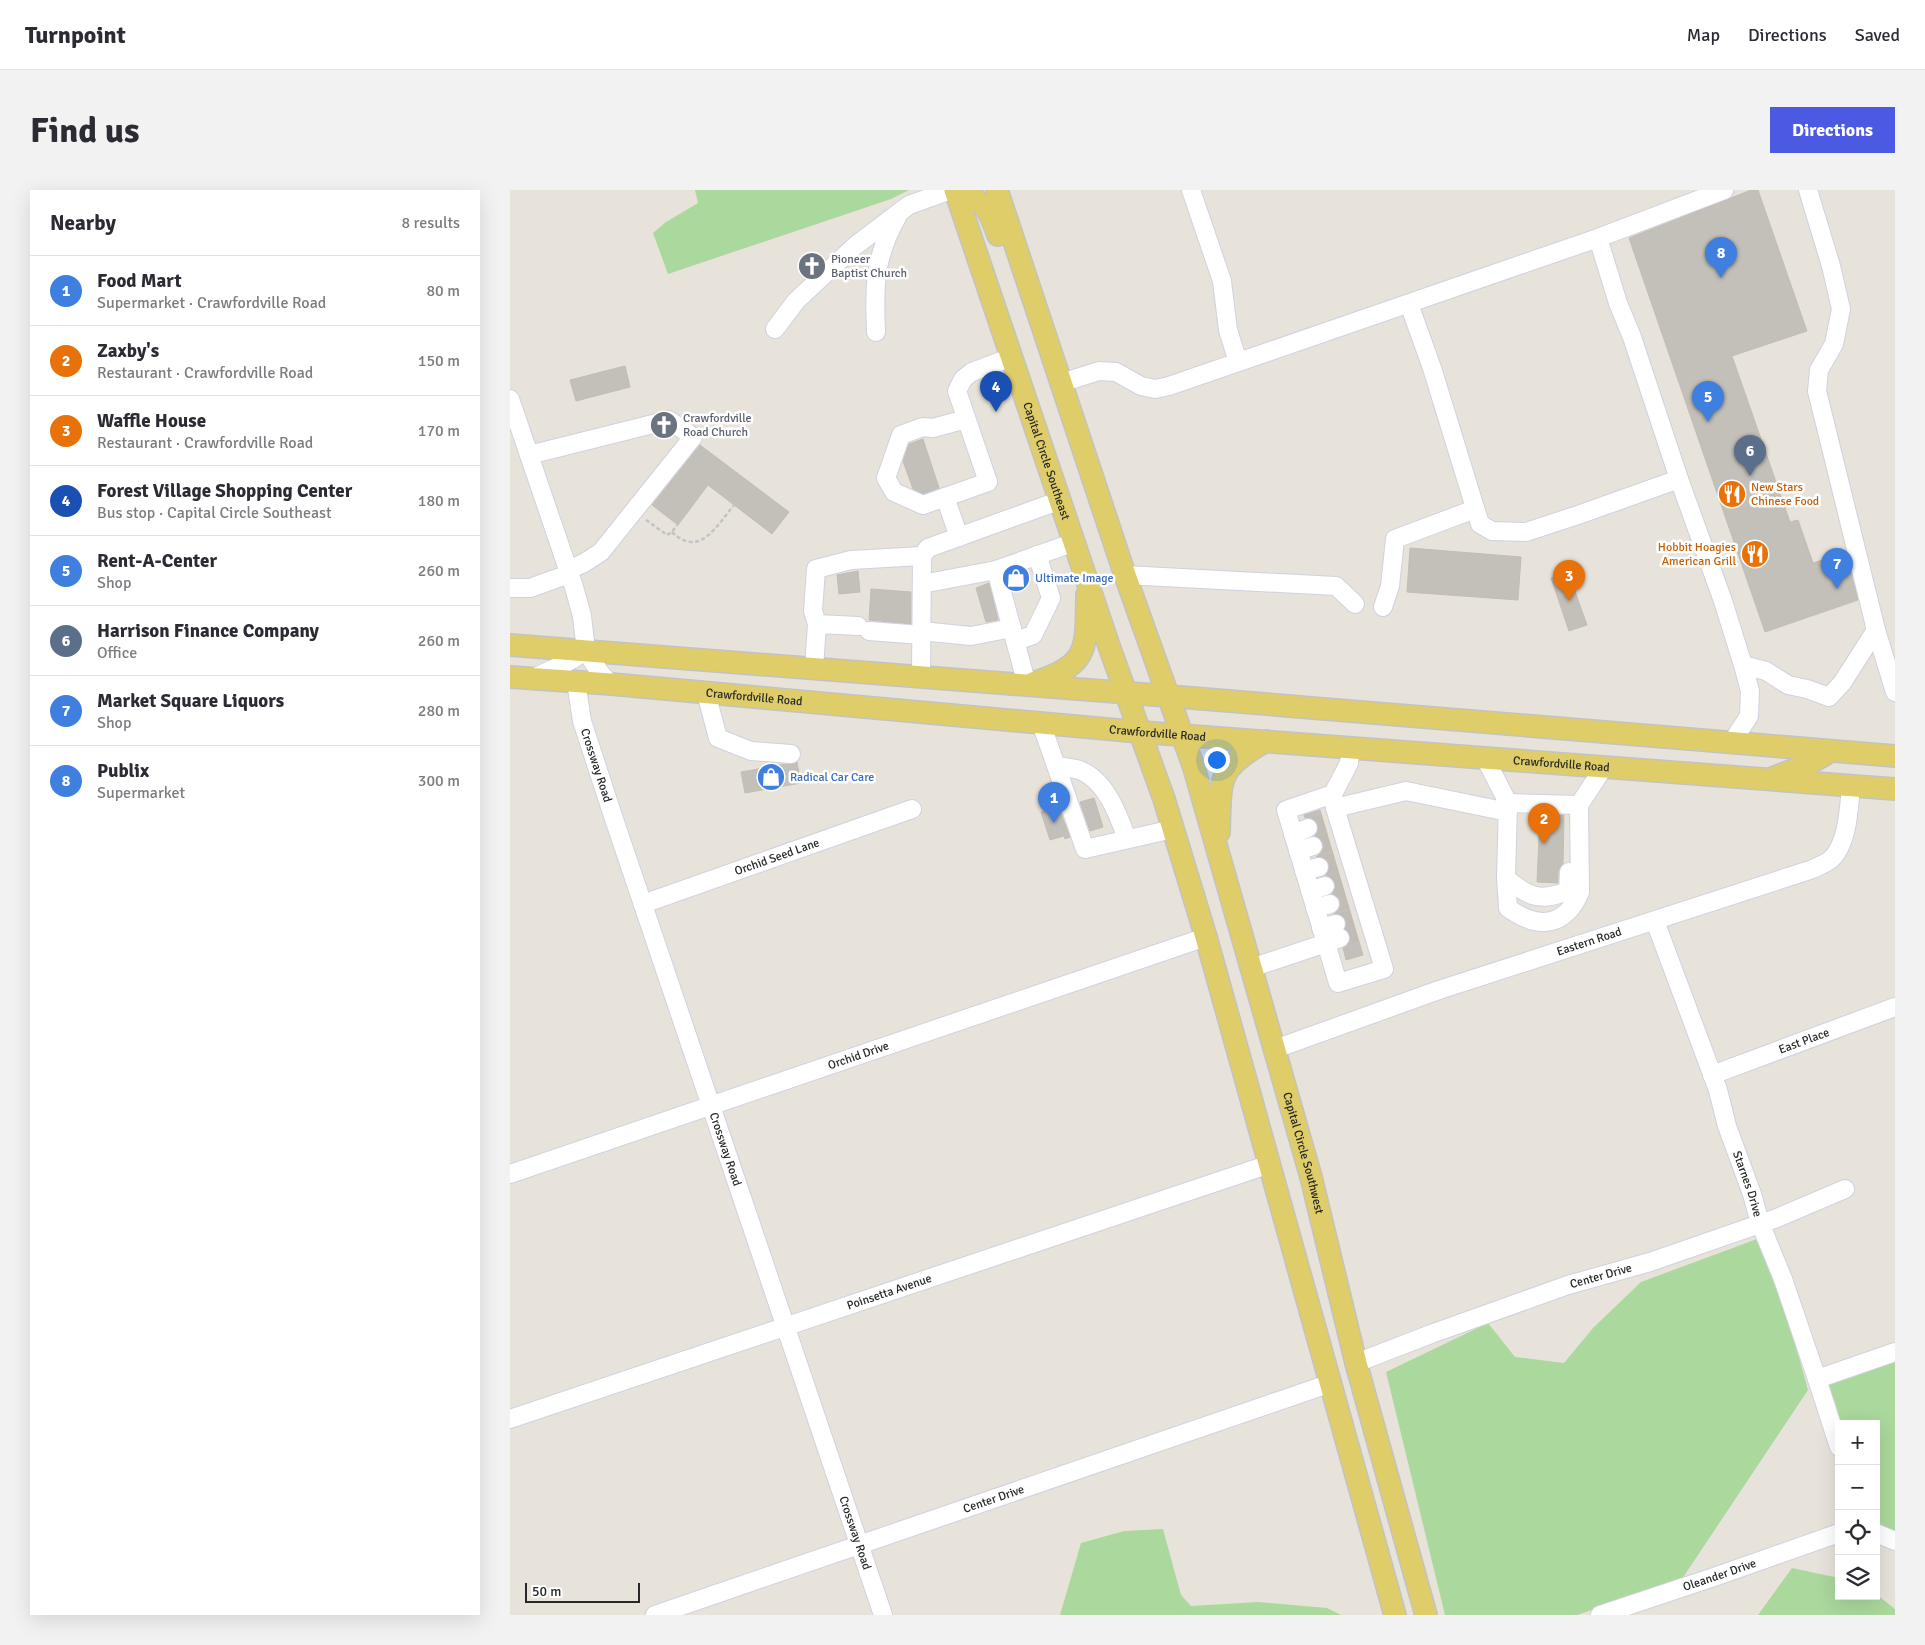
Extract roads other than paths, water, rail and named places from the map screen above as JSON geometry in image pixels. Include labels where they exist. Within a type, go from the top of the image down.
[{"type":"main road","points":[[956,190],[977,200],[989,211],[1006,256],[1024,273]]},
{"type":"main road","name":"Capital Circle Southeast","points":[[956,190],[1140,732]]},
{"type":"main road","points":[[997,190],[1125,575],[1168,696]]},
{"type":"main road","points":[[1027,685],[1064,672],[1079,656],[1086,638],[1087,577]]},
{"type":"main road","points":[[510,646],[921,676],[1895,756]]},
{"type":"main road","name":"Crawfordville Road","points":[[510,677],[611,684],[1140,732],[1895,789]]},
{"type":"main road","name":"Capital Circle Southwest","points":[[1168,696],[1194,768],[1311,1177],[1356,1363],[1426,1615]]},
{"type":"main road","points":[[1140,732],[1173,829],[1206,937],[1395,1615]]},
{"type":"main road","points":[[1218,852],[1220,790],[1224,776],[1238,758],[1266,741]]},
{"type":"main road","points":[[1768,780],[1807,765],[1831,751]]},
{"type":"main road","points":[[1831,751],[1843,770],[1861,787]]},
{"type":"street","points":[[775,330],[796,301],[855,246],[909,205],[951,190]]},
{"type":"street","points":[[1191,190],[1222,281],[1228,330],[1238,362]]},
{"type":"street","points":[[1061,383],[1099,371],[1116,372],[1141,386],[1155,389],[1170,386],[1598,238],[1724,190]]},
{"type":"street","points":[[1808,190],[1831,266],[1841,309],[1834,344],[1819,370],[1817,391],[1824,427],[1876,630],[1895,692]]},
{"type":"street","points":[[876,332],[874,290],[878,262],[888,233],[899,212]]},
{"type":"street","points":[[1598,238],[1618,303],[1632,337],[1743,664],[1750,691],[1749,716],[1732,742]]},
{"type":"street","points":[[1409,304],[1443,403],[1480,524],[1492,531],[1526,532],[1679,479]]},
{"type":"street","points":[[966,418],[933,428],[923,427],[901,435],[886,478],[894,492],[923,505],[988,482],[966,418],[957,392],[962,379],[972,372],[1012,357]]},
{"type":"street","points":[[510,399],[569,572],[582,616],[586,651],[601,674],[611,684]]},
{"type":"street","points":[[510,588],[530,588],[569,572],[601,552],[693,437],[669,420],[529,455]]},
{"type":"street","points":[[945,497],[958,537]]},
{"type":"street","points":[[921,676],[922,556],[928,548],[1061,500]]},
{"type":"street","points":[[1383,607],[1390,586],[1395,538],[1474,509]]},
{"type":"street","points":[[922,584],[996,570],[1075,542]]},
{"type":"street","points":[[817,624],[971,636],[1033,635],[1051,598],[1038,555]]},
{"type":"street","points":[[814,668],[817,624],[813,611],[816,569],[851,560],[922,556]]},
{"type":"street","points":[[996,570],[1027,685]]},
{"type":"street","points":[[1125,575],[1336,586],[1355,604]]},
{"type":"street","points":[[1743,664],[1766,671],[1788,685],[1829,697],[1842,683],[1876,630]]},
{"type":"street","points":[[533,679],[586,651]]},
{"type":"street","name":"Crossway Road","points":[[576,682],[582,721],[883,1615]]},
{"type":"street","points":[[706,693],[718,738],[751,751],[791,754]]},
{"type":"street","points":[[1041,723],[1085,849],[1173,829]]},
{"type":"street","points":[[1346,929],[1321,844],[1322,818],[1349,762],[1351,748]]},
{"type":"street","points":[[1485,758],[1508,808],[1506,878],[1508,908],[1522,918],[1542,923],[1552,920],[1574,905],[1580,892],[1575,805]]},
{"type":"street","points":[[1056,766],[1078,769],[1098,782],[1115,806],[1127,839]]},
{"type":"street","points":[[1506,878],[1523,892],[1533,896],[1556,896],[1568,891],[1575,805],[1604,767]]},
{"type":"street","name":"Eastern Road","points":[[1275,1049],[1439,990],[1813,869],[1830,860],[1840,849],[1847,820],[1861,787]]},
{"type":"street","points":[[1322,818],[1406,791],[1508,808],[1575,805]]},
{"type":"street","name":"Orchid Seed Lane","points":[[643,904],[912,809]]},
{"type":"street","points":[[1322,818],[1321,844],[1346,929]]},
{"type":"street","name":"Starnes Drive","points":[[1655,921],[1712,1075],[1760,1223],[1782,1279],[1835,1434]]},
{"type":"street","points":[[1252,968],[1346,929]]},
{"type":"street","name":"Orchid Drive","points":[[510,1174],[1206,937]]},
{"type":"street","name":"East Place","points":[[1712,1075],[1895,1007]]},
{"type":"street","name":"Poinsetta Avenue","points":[[510,1419],[1270,1164]]},
{"type":"street","name":"Center Drive","points":[[1356,1363],[1559,1288],[1650,1262],[1760,1223],[1845,1189]]},
{"type":"street","points":[[1817,1378],[1895,1352]]},
{"type":"street","name":"Center Drive","points":[[654,1615],[1331,1383]]},
{"type":"street","name":"Oleander Drive","points":[[1600,1615],[1835,1534]]},
{"type":"street","points":[[1880,1535],[1895,1541]]},
{"type":"tunnel","points":[[1308,828],[1324,823]]},
{"type":"tunnel","points":[[1313,846],[1329,841]]},
{"type":"tunnel","points":[[1319,867],[1335,862]]},
{"type":"tunnel","points":[[1325,886],[1341,881]]},
{"type":"tunnel","points":[[1330,904],[1346,899]]},
{"type":"tunnel","points":[[1336,924],[1352,919]]},
{"type":"tunnel","points":[[1340,938],[1356,933]]},
{"type":"place","name":"Pioneer Baptist Church","points":[[812,266]]},
{"type":"place","name":"Publix","points":[[1721,278]]},
{"type":"place","name":"Forest Village Shopping Center","points":[[996,412]]},
{"type":"place","name":"Rent-A-Center","points":[[1708,422]]},
{"type":"place","name":"Crawfordville Road Church","points":[[664,425]]},
{"type":"place","name":"Harrison Finance Company","points":[[1750,476]]},
{"type":"place","name":"New Stars Chinese Food","points":[[1732,494]]},
{"type":"place","name":"Hobbit Hoagies American Grill","points":[[1755,554]]},
{"type":"place","name":"Ultimate Image","points":[[1016,578]]},
{"type":"place","name":"Market Square Liquors","points":[[1837,589]]},
{"type":"place","name":"Waffle House","points":[[1569,601]]},
{"type":"place","name":"Radical Car Care","points":[[771,777]]},
{"type":"place","name":"Food Mart","points":[[1054,823]]},
{"type":"place","name":"Zaxby's","points":[[1544,844]]}]
